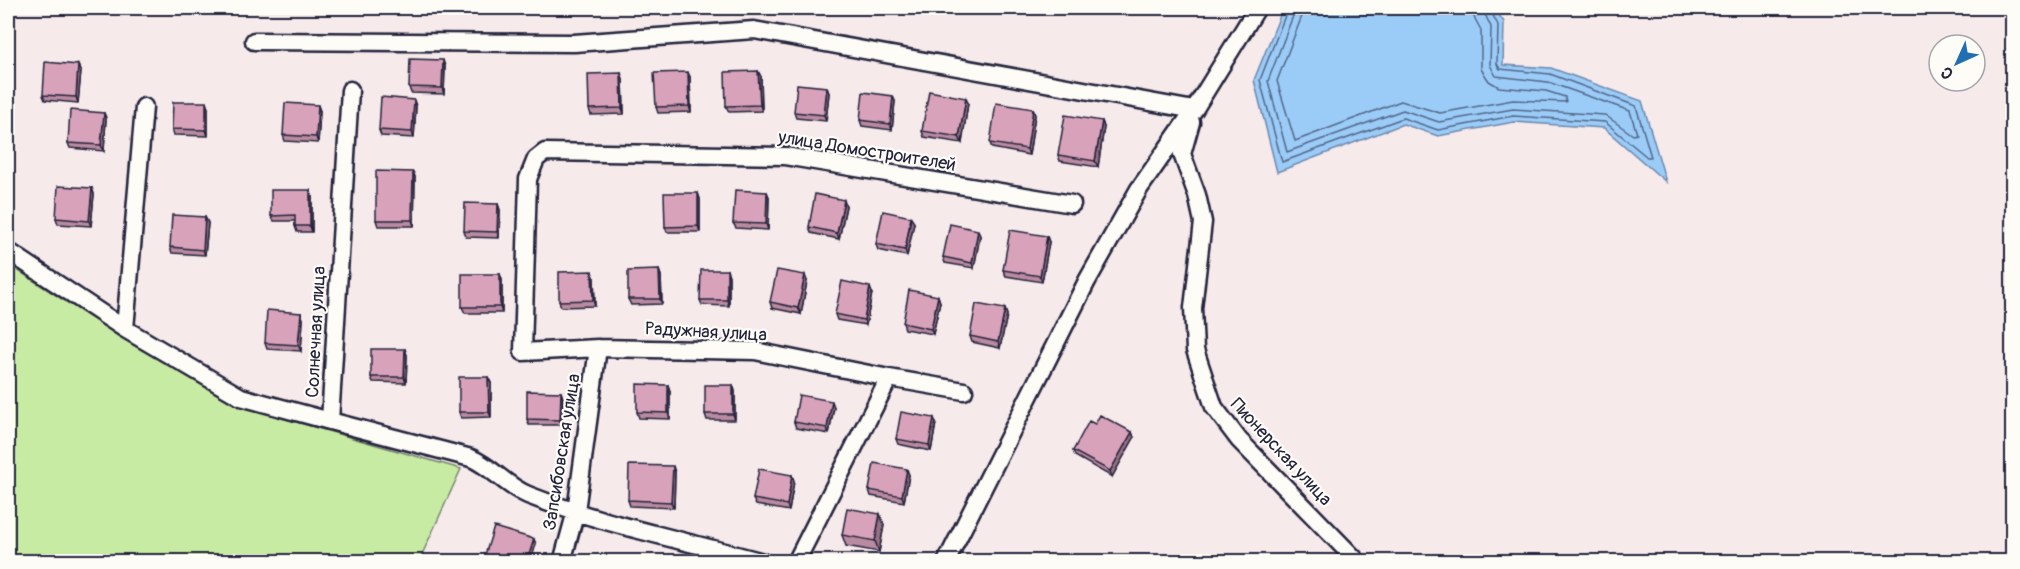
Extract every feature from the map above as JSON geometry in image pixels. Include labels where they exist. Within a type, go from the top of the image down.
[{"type":"street","points":[[946,561],[1087,281],[1139,189],[1194,110],[1257,8]]},
{"type":"street","points":[[255,40],[574,44],[754,30],[1194,110]]},
{"type":"street","name":"Солнечная улица","points":[[8,251],[125,329],[241,397],[330,422],[350,90]]},
{"type":"street","points":[[125,329],[144,107]]},
{"type":"street","name":"Пионерская улица","points":[[1194,110],[1182,154],[1197,195],[1203,222],[1193,308],[1195,350],[1214,407],[1239,440],[1358,561]]},
{"type":"street","name":"улица Домостроителей","points":[[528,180],[536,159],[545,152],[785,156],[1072,204]]},
{"type":"street","name":"Радужная улица","points":[[528,180],[523,352],[598,348],[756,351],[964,391]]},
{"type":"street","name":"Запсибовская улица","points":[[562,561],[576,511],[598,348]]},
{"type":"street","points":[[796,561],[889,378]]},
{"type":"street","points":[[330,422],[471,458],[485,465],[526,495],[576,511],[763,561]]},
{"type":"green space","points":[[8,264],[85,314],[237,405],[461,469],[419,561],[8,561]]},
{"type":"water","points":[[1283,8],[1494,8],[1504,22],[1503,65],[1551,68],[1642,101],[1666,182],[1604,128],[1514,122],[1438,136],[1403,124],[1277,172],[1254,80]]},
{"type":"building","points":[[410,59],[443,60],[442,88],[409,87]]},
{"type":"building","points":[[45,62],[78,65],[76,97],[43,95]]},
{"type":"building","points":[[758,71],[760,105],[726,106],[725,72]]},
{"type":"building","points":[[688,72],[689,106],[656,107],[654,73]]},
{"type":"building","points":[[621,73],[622,108],[589,109],[588,74]]},
{"type":"building","points":[[797,84],[827,87],[824,115],[794,112]]},
{"type":"building","points":[[929,91],[966,98],[959,137],[922,131]]},
{"type":"building","points":[[863,92],[893,96],[890,124],[860,120]]},
{"type":"building","points":[[381,97],[414,100],[412,132],[379,130]]},
{"type":"building","points":[[173,102],[206,102],[206,130],[172,129]]},
{"type":"building","points":[[285,103],[318,105],[316,137],[283,135]]},
{"type":"building","points":[[996,103],[1033,109],[1027,149],[990,143]]},
{"type":"building","points":[[70,110],[104,113],[101,145],[68,143]]},
{"type":"building","points":[[1065,115],[1102,121],[1095,161],[1058,155]]},
{"type":"building","points":[[376,171],[413,172],[412,220],[376,220]]},
{"type":"building","points":[[58,186],[92,188],[89,221],[56,218]]},
{"type":"building","points":[[271,190],[310,190],[310,226],[295,226],[295,215],[271,216]]},
{"type":"building","points":[[735,190],[767,192],[766,224],[733,223]]},
{"type":"building","points":[[664,193],[698,193],[698,226],[665,227]]},
{"type":"building","points":[[815,194],[844,200],[837,233],[809,227]]},
{"type":"building","points":[[465,203],[498,204],[497,232],[464,231]]},
{"type":"building","points":[[883,211],[911,217],[905,250],[876,244]]},
{"type":"building","points":[[172,215],[205,217],[203,250],[170,247]]},
{"type":"building","points":[[950,224],[978,230],[972,263],[943,257]]},
{"type":"building","points":[[1010,230],[1047,236],[1040,276],[1003,270]]},
{"type":"building","points":[[659,270],[660,299],[628,299],[628,271]]},
{"type":"building","points":[[701,270],[727,270],[727,300],[700,300]]},
{"type":"building","points":[[777,270],[805,275],[798,308],[770,302]]},
{"type":"building","points":[[592,271],[593,300],[559,301],[559,272]]},
{"type":"building","points":[[462,274],[500,274],[500,307],[462,307]]},
{"type":"building","points":[[842,281],[870,287],[864,320],[835,314]]},
{"type":"building","points":[[909,290],[938,296],[931,329],[903,323]]},
{"type":"building","points":[[976,304],[1005,309],[998,342],[970,336]]},
{"type":"building","points":[[267,310],[301,313],[298,345],[265,343]]},
{"type":"building","points":[[371,349],[405,349],[404,377],[371,377]]},
{"type":"building","points":[[459,377],[488,377],[489,412],[459,412]]},
{"type":"building","points":[[637,384],[668,385],[668,413],[637,412]]},
{"type":"building","points":[[705,385],[733,385],[733,414],[705,414]]},
{"type":"building","points":[[527,391],[561,392],[560,420],[527,419]]},
{"type":"building","points":[[799,395],[832,401],[827,428],[794,422]]},
{"type":"building","points":[[901,412],[934,418],[929,445],[896,439]]},
{"type":"building","points":[[1100,415],[1132,432],[1110,471],[1073,451],[1089,421],[1095,424]]},
{"type":"building","points":[[874,463],[907,469],[902,496],[869,490]]},
{"type":"building","points":[[629,465],[673,466],[671,502],[628,500]]},
{"type":"building","points":[[759,469],[792,475],[787,505],[753,499]]},
{"type":"building","points":[[847,508],[880,514],[875,541],[842,535]]},
{"type":"building","points":[[494,527],[534,539],[527,561],[483,561]]},
{"type":"building","points":[[595,556],[611,561],[593,561]]}]
